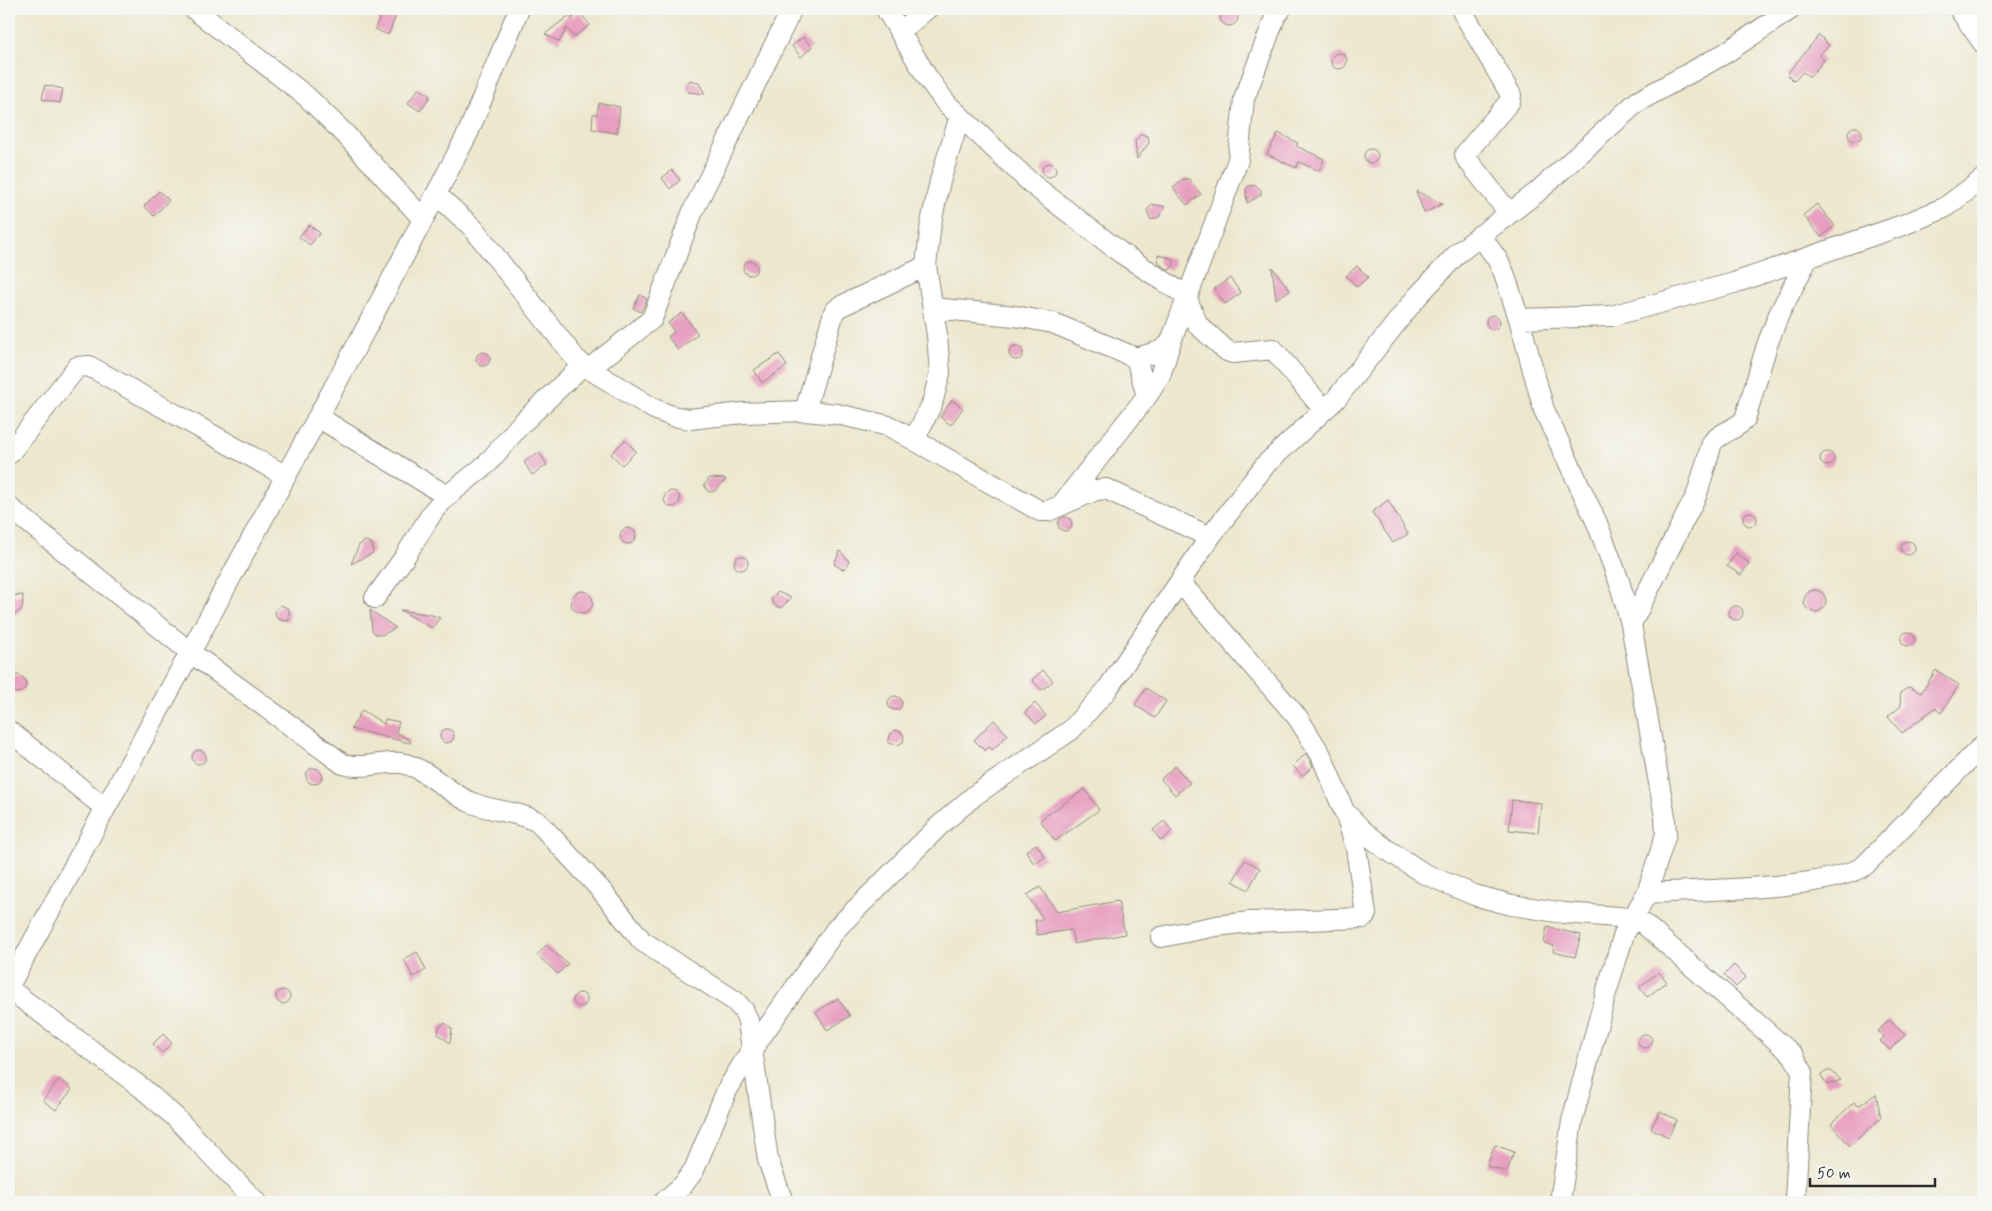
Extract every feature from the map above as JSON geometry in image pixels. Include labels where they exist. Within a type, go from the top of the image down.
[{"type":"street","points":[[194,9],[306,96],[346,135],[423,219]]},
{"type":"street","points":[[256,1202],[168,1111],[142,1088],[9,988],[423,219],[468,132],[519,9]]},
{"type":"street","points":[[375,598],[404,558],[434,510],[447,496],[486,464],[520,424],[586,367],[652,319],[693,211],[792,9]]},
{"type":"street","points":[[886,9],[927,77],[946,103],[1032,184],[1121,252],[1179,291],[1187,299],[1198,325],[1227,351],[1232,353],[1273,350],[1324,410]]},
{"type":"street","points":[[900,32],[927,9]]},
{"type":"street","points":[[1060,505],[1147,396],[1160,376],[1238,160],[1244,99],[1248,84],[1281,9]]},
{"type":"street","points":[[1461,9],[1511,95],[1510,101],[1465,154],[1509,213]]},
{"type":"street","points":[[664,1202],[683,1185],[694,1170],[727,1090],[752,1050],[836,929],[939,826],[975,795],[1071,730],[1106,691],[1210,537],[1266,464],[1324,410],[1356,376],[1416,298],[1458,253],[1536,194],[1637,102],[1724,54],[1791,9]]},
{"type":"street","points":[[1959,9],[1983,43]]},
{"type":"street","points":[[914,440],[932,404],[940,373],[926,266],[931,222],[940,181],[960,116]]},
{"type":"street","points":[[1519,319],[1611,316],[1734,283],[1903,225],[1944,208],[1983,179]]},
{"type":"street","points":[[436,194],[473,228],[586,367],[654,409],[672,416],[690,419],[743,413],[805,411],[837,414],[888,426],[1040,510],[1048,510],[1096,490],[1106,489],[1210,537]]},
{"type":"street","points":[[1480,235],[1497,259],[1519,319],[1544,410],[1597,522],[1618,581],[1631,624],[1665,817],[1666,834],[1647,894],[1631,918],[1606,993],[1572,1121],[1560,1202]]},
{"type":"street","points":[[1631,624],[1697,494],[1712,443],[1715,439],[1740,426],[1745,419],[1773,330],[1808,258]]},
{"type":"street","points":[[805,411],[834,312],[839,307],[926,266]]},
{"type":"street","points":[[933,308],[1015,316],[1053,323],[1136,358],[1160,351],[1170,344]]},
{"type":"street","points":[[1136,358],[1147,396]]},
{"type":"street","points":[[9,454],[77,367],[83,365],[89,366],[286,476]]},
{"type":"street","points":[[318,417],[447,496]]},
{"type":"street","points":[[9,507],[190,652],[343,764],[355,768],[400,763],[414,767],[479,807],[529,817],[538,822],[601,890],[642,941],[735,1001],[744,1011],[748,1021],[768,1160],[784,1202]]},
{"type":"street","points":[[1161,937],[1216,926],[1250,922],[1363,918],[1366,914],[1356,848],[1344,811],[1321,755],[1298,718],[1180,582]]},
{"type":"street","points":[[9,731],[105,808]]},
{"type":"street","points":[[1647,894],[1810,882],[1854,873],[1983,745]]},
{"type":"street","points":[[1344,811],[1363,831],[1423,874],[1474,895],[1564,913],[1631,918],[1644,924],[1658,935],[1799,1063],[1802,1071],[1795,1202]]},
{"type":"building","points":[[1229,8],[1235,11],[1238,17],[1235,23],[1229,26],[1223,23],[1220,17],[1223,11]]},
{"type":"building","points":[[383,9],[399,9],[388,35],[375,29]]},
{"type":"building","points":[[575,11],[571,19],[579,12],[590,25],[574,37],[567,28],[559,42],[545,34]]},
{"type":"building","points":[[1819,35],[1829,45],[1819,55],[1824,60],[1810,77],[1803,72],[1794,81],[1787,74]]},
{"type":"building","points":[[803,37],[812,47],[801,57],[792,46]]},
{"type":"building","points":[[1339,53],[1347,61],[1339,69],[1331,61]]},
{"type":"building","points":[[690,80],[699,83],[705,94],[688,92],[686,85]]},
{"type":"building","points":[[45,85],[63,89],[60,103],[42,99]]},
{"type":"building","points":[[419,88],[430,96],[420,111],[408,103]]},
{"type":"building","points":[[599,103],[620,107],[617,133],[592,129],[593,114],[597,114]]},
{"type":"building","points":[[1855,127],[1860,129],[1862,134],[1860,139],[1855,141],[1850,139],[1848,134],[1850,129]]},
{"type":"building","points":[[1278,133],[1298,143],[1296,146],[1324,159],[1319,171],[1299,162],[1296,168],[1267,154]]},
{"type":"building","points":[[1141,134],[1148,136],[1149,143],[1137,159],[1135,141]]},
{"type":"building","points":[[1368,149],[1374,149],[1378,156],[1374,163],[1368,163],[1364,159],[1364,153]]},
{"type":"building","points":[[1046,163],[1052,163],[1056,170],[1052,177],[1046,177],[1042,173],[1042,167]]},
{"type":"building","points":[[672,170],[680,180],[670,189],[662,178]]},
{"type":"building","points":[[1184,179],[1189,179],[1201,194],[1187,205],[1173,188]]},
{"type":"building","points":[[1256,185],[1261,190],[1261,195],[1247,203],[1246,190],[1249,186]]},
{"type":"building","points":[[159,191],[169,200],[154,216],[144,206]]},
{"type":"building","points":[[1416,191],[1442,204],[1424,213]]},
{"type":"building","points":[[1152,204],[1165,207],[1159,217],[1151,220],[1147,211]]},
{"type":"building","points":[[1817,204],[1835,226],[1821,237],[1803,215]]},
{"type":"building","points":[[309,225],[320,233],[310,245],[299,237]]},
{"type":"building","points":[[1158,255],[1172,258],[1174,264],[1171,269],[1169,270],[1159,264]]},
{"type":"building","points":[[750,261],[755,263],[757,268],[755,273],[750,275],[745,273],[743,268],[745,263]]},
{"type":"building","points":[[1357,266],[1368,277],[1357,287],[1346,276]]},
{"type":"building","points":[[1272,267],[1290,290],[1276,299]]},
{"type":"building","points":[[1230,278],[1241,293],[1225,304],[1214,289]]},
{"type":"building","points":[[640,295],[647,299],[641,312],[633,308]]},
{"type":"building","points":[[682,313],[698,334],[678,350],[668,337],[674,332],[668,323]]},
{"type":"building","points":[[1493,315],[1498,317],[1500,322],[1498,327],[1493,329],[1488,327],[1486,322],[1488,317]]},
{"type":"building","points":[[1013,346],[1019,346],[1023,353],[1019,360],[1013,360],[1009,356],[1009,350]]},
{"type":"building","points":[[483,352],[488,354],[490,359],[488,364],[483,366],[478,364],[476,359],[478,354]]},
{"type":"building","points":[[779,354],[787,366],[762,383],[754,370]]},
{"type":"building","points":[[952,400],[963,408],[951,425],[940,417]]},
{"type":"building","points":[[625,440],[636,451],[622,465],[611,454]]},
{"type":"building","points":[[539,452],[547,465],[532,475],[524,462]]},
{"type":"building","points":[[1827,452],[1832,454],[1834,459],[1832,464],[1827,466],[1822,464],[1820,459],[1822,454]]},
{"type":"building","points":[[710,478],[726,479],[715,491],[709,492],[704,485]]},
{"type":"building","points":[[672,491],[678,493],[680,499],[678,505],[672,507],[666,505],[664,499],[666,493]]},
{"type":"building","points":[[1388,500],[1408,534],[1393,543],[1372,512]]},
{"type":"building","points":[[1750,512],[1755,514],[1757,519],[1755,524],[1750,526],[1745,524],[1743,519],[1745,514]]},
{"type":"building","points":[[1062,517],[1068,517],[1072,524],[1068,531],[1062,531],[1058,527],[1058,521]]},
{"type":"building","points":[[625,528],[631,528],[636,533],[634,542],[625,544],[620,539],[620,533]]},
{"type":"building","points":[[365,541],[372,543],[373,553],[351,564],[359,545]]},
{"type":"building","points":[[1908,541],[1913,543],[1915,548],[1913,553],[1908,555],[1903,553],[1901,548],[1903,543]]},
{"type":"building","points":[[840,551],[849,561],[846,568],[842,569],[834,564]]},
{"type":"building","points":[[1736,553],[1749,563],[1741,575],[1727,566]]},
{"type":"building","points":[[738,556],[744,556],[748,563],[744,570],[738,570],[734,566],[734,560]]},
{"type":"building","points":[[1815,590],[1823,593],[1826,601],[1823,609],[1815,612],[1807,609],[1804,601],[1807,593]]},
{"type":"building","points":[[582,591],[590,594],[593,602],[590,610],[582,613],[574,610],[571,602],[574,594]]},
{"type":"building","points":[[778,592],[791,598],[781,608],[774,605],[771,599]]},
{"type":"building","points":[[23,595],[22,609],[9,619],[9,596]]},
{"type":"building","points":[[281,605],[289,609],[289,621],[280,620],[276,617],[275,610]]},
{"type":"building","points":[[1736,606],[1741,608],[1743,613],[1741,618],[1736,620],[1731,618],[1729,613],[1731,608]]},
{"type":"building","points":[[370,610],[396,628],[382,635],[375,634],[372,630]]},
{"type":"building","points":[[400,610],[432,615],[440,618],[432,628]]},
{"type":"building","points":[[1908,632],[1913,634],[1915,639],[1913,644],[1908,646],[1903,644],[1901,639],[1903,634]]},
{"type":"building","points":[[1043,670],[1053,681],[1042,690],[1032,680]]},
{"type":"building","points":[[1936,670],[1959,685],[1941,713],[1935,708],[1902,733],[1888,717],[1901,706],[1900,693],[1909,687],[1921,693]]},
{"type":"building","points":[[17,675],[23,678],[26,684],[23,690],[17,693],[11,690],[8,684],[11,678]]},
{"type":"building","points":[[1146,688],[1166,701],[1155,718],[1135,705]]},
{"type":"building","points":[[892,696],[898,696],[902,703],[898,710],[892,710],[888,706],[888,700]]},
{"type":"building","points":[[1035,703],[1046,716],[1036,724],[1025,712]]},
{"type":"building","points":[[362,710],[384,724],[385,719],[399,722],[396,732],[411,741],[410,743],[351,729]]},
{"type":"building","points":[[994,720],[1008,735],[992,750],[989,747],[985,751],[974,740]]},
{"type":"building","points":[[444,729],[450,729],[454,736],[450,743],[444,743],[440,739],[440,733]]},
{"type":"building","points":[[895,730],[901,732],[904,736],[903,742],[898,745],[888,743],[890,735]]},
{"type":"building","points":[[196,750],[202,750],[206,757],[202,764],[196,764],[192,760],[192,754]]},
{"type":"building","points":[[1306,753],[1313,766],[1302,776],[1293,766]]},
{"type":"building","points":[[1175,766],[1190,783],[1175,795],[1161,779]]},
{"type":"building","points":[[314,768],[320,770],[322,776],[320,782],[314,784],[308,782],[306,776],[308,770]]},
{"type":"building","points":[[1085,789],[1099,810],[1055,841],[1040,820]]},
{"type":"building","points":[[1512,800],[1541,803],[1538,833],[1509,830]]},
{"type":"building","points":[[1164,821],[1172,831],[1161,841],[1153,830]]},
{"type":"building","points":[[1036,844],[1045,857],[1034,864],[1026,851]]},
{"type":"building","points":[[1245,860],[1260,868],[1248,890],[1233,881]]},
{"type":"building","points":[[1040,887],[1057,912],[1118,901],[1125,934],[1074,944],[1071,930],[1037,935],[1035,920],[1043,919],[1027,895]]},
{"type":"building","points":[[1547,927],[1581,935],[1575,957],[1553,952],[1554,946],[1544,943]]},
{"type":"building","points":[[546,945],[568,964],[558,974],[537,955]]},
{"type":"building","points":[[417,952],[426,970],[413,977],[404,959]]},
{"type":"building","points":[[1734,965],[1746,977],[1736,987],[1724,975]]},
{"type":"building","points":[[1659,972],[1667,982],[1647,997],[1639,987]]},
{"type":"building","points":[[283,990],[288,992],[290,997],[288,1002],[283,1004],[278,1002],[276,997],[278,992]]},
{"type":"building","points":[[577,993],[583,993],[587,1000],[583,1007],[577,1007],[573,1003],[573,997]]},
{"type":"building","points":[[838,998],[850,1016],[827,1030],[816,1012]]},
{"type":"building","points":[[1889,1020],[1905,1035],[1890,1050],[1880,1041],[1884,1037],[1878,1031]]},
{"type":"building","points":[[445,1023],[452,1029],[450,1043],[438,1034],[439,1027]]},
{"type":"building","points":[[163,1034],[172,1043],[162,1053],[153,1044]]},
{"type":"building","points":[[1645,1034],[1650,1036],[1652,1041],[1650,1046],[1645,1048],[1640,1046],[1638,1041],[1640,1036]]},
{"type":"building","points":[[1831,1071],[1841,1080],[1827,1085],[1821,1075]]},
{"type":"building","points":[[59,1079],[72,1089],[56,1110],[43,1100]]},
{"type":"building","points":[[1876,1094],[1881,1118],[1850,1146],[1831,1124],[1854,1102],[1858,1106]]},
{"type":"building","points":[[1660,1111],[1677,1120],[1668,1137],[1651,1128]]},
{"type":"building","points":[[1495,1145],[1514,1152],[1507,1172],[1487,1166]]}]
